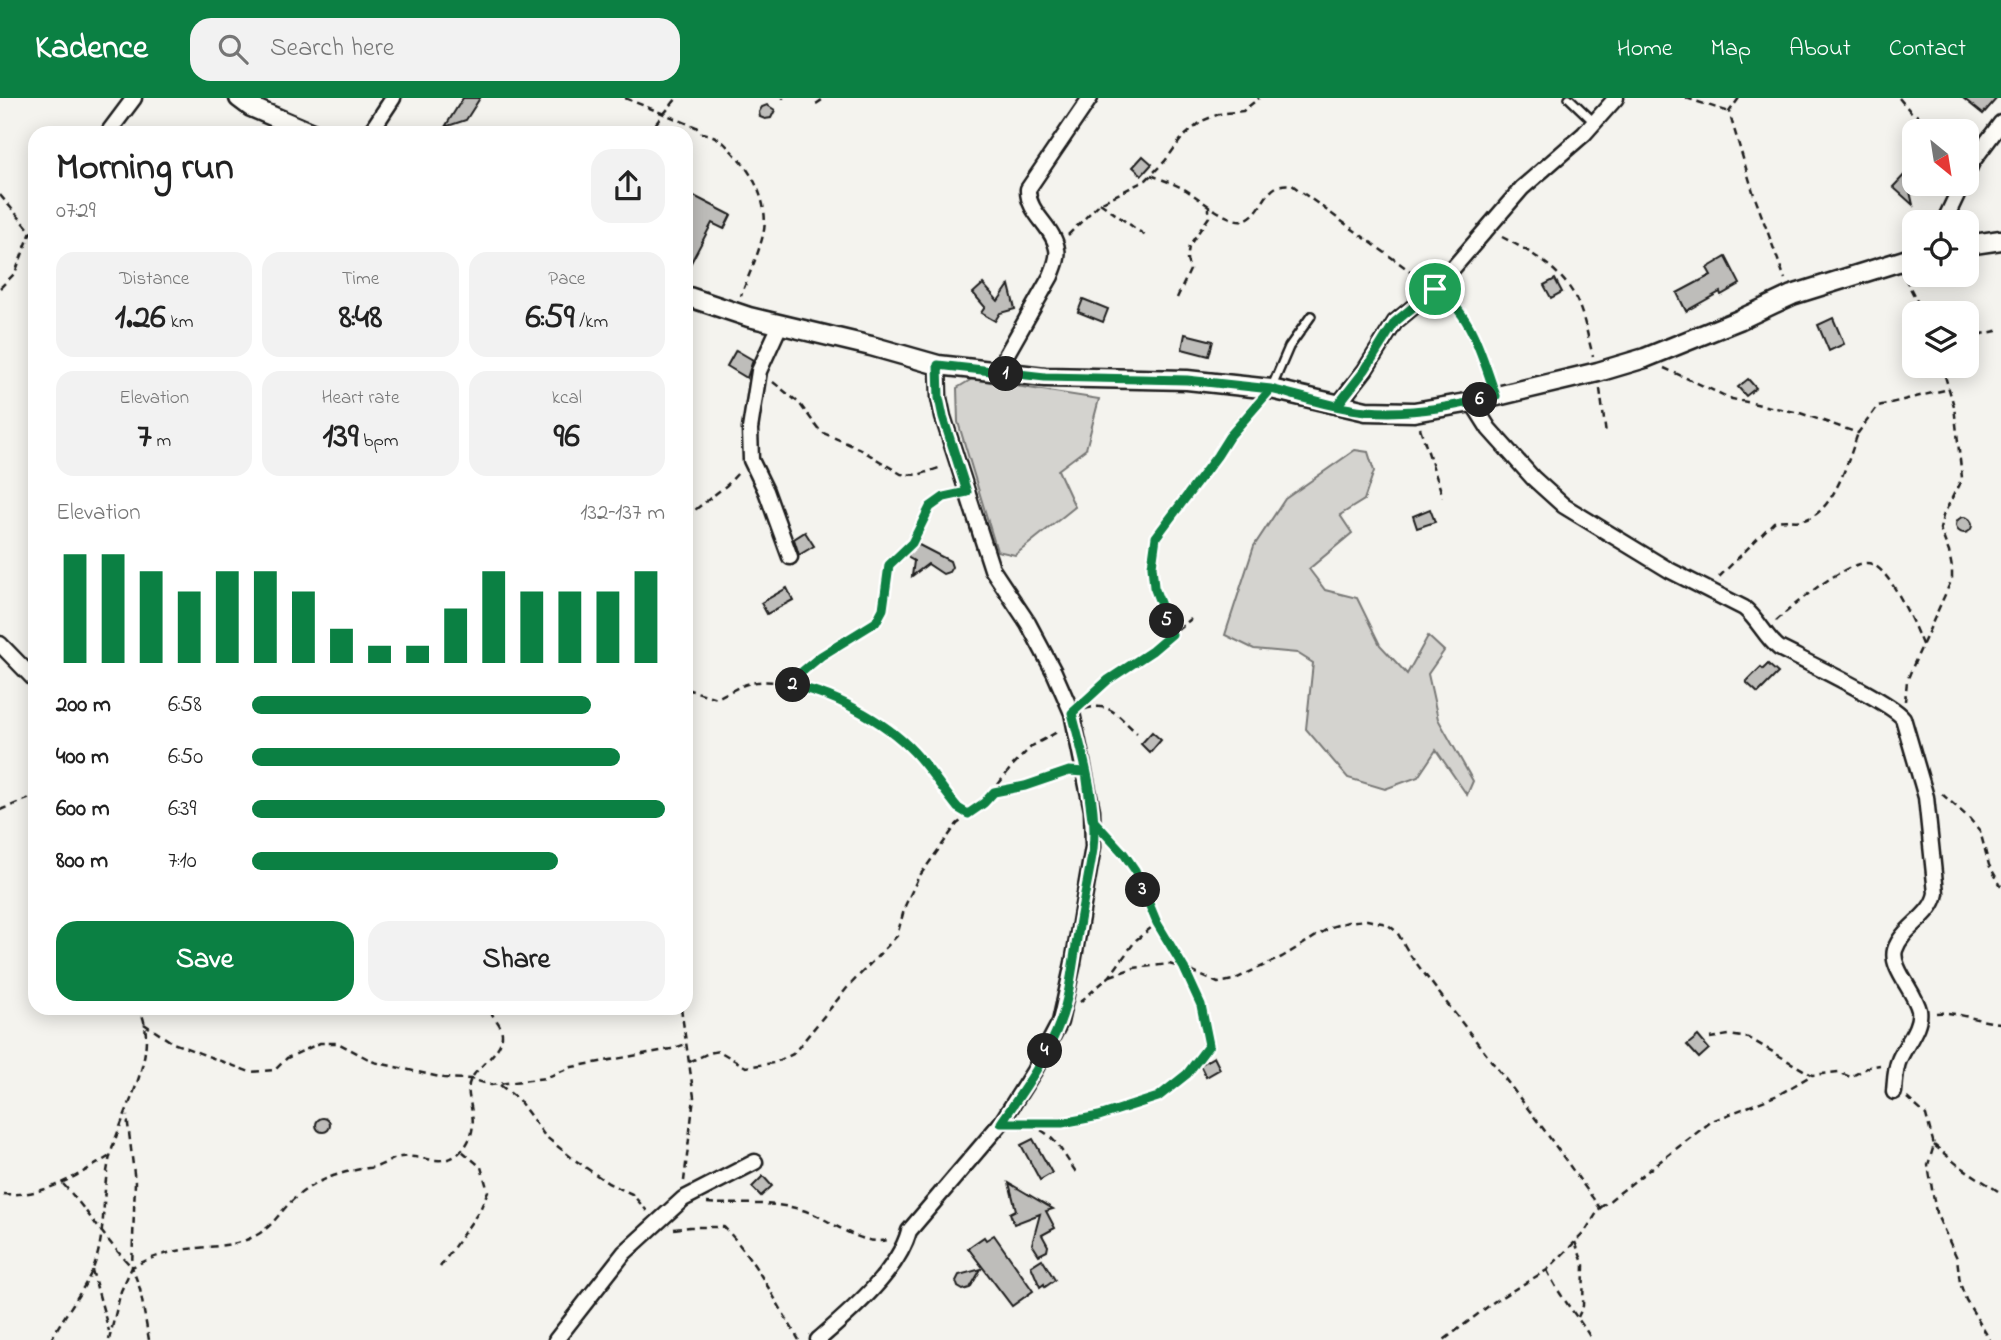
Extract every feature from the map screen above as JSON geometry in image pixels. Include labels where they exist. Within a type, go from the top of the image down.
[{"type":"street","points":[[114,126],[134,98]]},
{"type":"street","points":[[239,98],[251,107],[296,126]]},
{"type":"street","points":[[375,126],[393,98]]},
{"type":"street","points":[[996,373],[1051,276],[1057,260],[1057,246],[1029,201],[1028,189],[1090,98]]},
{"type":"street","points":[[1337,406],[1365,370],[1395,322],[1435,289],[1522,188],[1595,123],[1616,98]]},
{"type":"street","points":[[1979,153],[2001,123]]},
{"type":"street","points":[[1979,244],[2001,240]]},
{"type":"street","points":[[693,298],[780,326],[871,346],[938,365],[1045,377],[1187,380],[1271,389],[1366,411],[1414,412],[1472,402],[1645,358],[1739,320],[1791,295],[1902,261]]},
{"type":"street","points":[[780,326],[760,371],[750,429],[751,460],[766,491],[790,557]]},
{"type":"street","points":[[818,1340],[851,1312],[883,1276],[904,1246],[909,1231],[1001,1123],[1034,1071],[1060,1022],[1093,847],[1086,772],[1074,719],[1054,672],[1028,623],[992,569],[939,398],[938,365]]},
{"type":"street","points":[[1472,402],[1489,429],[1564,506],[1669,570],[1748,611],[1779,648],[1900,713],[1922,780],[1936,893],[1931,906],[1896,947],[1896,963],[1916,1002],[1919,1019],[1898,1062],[1894,1092]]},
{"type":"street","points":[[0,644],[28,673]]},
{"type":"street","points":[[556,1340],[608,1271],[683,1199],[755,1162]]},
{"type":"lane","points":[[1569,98],[1595,123]]},
{"type":"lane","points":[[1271,389],[1289,347],[1311,316]]},
{"type":"path","points":[[625,98],[696,127],[702,133],[716,135],[741,161],[759,190],[764,233],[735,313]]},
{"type":"path","points":[[654,126],[677,98]]},
{"type":"path","points":[[816,104],[825,98]]},
{"type":"path","points":[[1057,246],[1100,203],[1146,180],[1182,138],[1202,121],[1219,114],[1243,111],[1259,98]]},
{"type":"path","points":[[1686,98],[1729,112]]},
{"type":"path","points":[[1729,112],[1739,98]]},
{"type":"path","points":[[1899,98],[1910,111],[1923,119]]},
{"type":"path","points":[[1729,112],[1754,195],[1791,295]]},
{"type":"path","points":[[1151,175],[1185,190],[1233,219],[1243,220],[1250,216],[1274,187],[1282,183],[1292,184],[1449,298],[1471,329],[1496,396]]},
{"type":"path","points":[[0,195],[28,228]]},
{"type":"path","points":[[1100,203],[1147,237]]},
{"type":"path","points":[[1177,298],[1190,270],[1187,260],[1189,246],[1209,217],[1209,206]]},
{"type":"path","points":[[1488,230],[1530,251],[1567,285]]},
{"type":"path","points":[[0,288],[15,273],[28,240]]},
{"type":"path","points":[[1979,335],[2001,330]]},
{"type":"path","points":[[1645,358],[1732,399],[1800,413],[1858,433]]},
{"type":"path","points":[[760,371],[799,402],[821,432],[860,449],[901,474],[918,475],[957,461]]},
{"type":"path","points":[[1900,713],[1906,699],[1908,681],[1952,579],[1949,552],[1940,529],[1943,516],[1962,478],[1954,405],[1946,378]]},
{"type":"path","points":[[1707,590],[1774,522],[1782,519],[1804,520],[1821,509],[1834,492],[1846,468],[1858,433],[1878,406],[1949,388]]},
{"type":"path","points":[[1172,634],[1154,587],[1152,566],[1156,537],[1229,437],[1271,389]]},
{"type":"path","points":[[1414,412],[1443,497]]},
{"type":"path","points":[[693,512],[727,485],[751,460]]},
{"type":"path","points":[[786,685],[821,656],[876,622],[883,609],[889,565],[912,543],[930,507],[944,497],[967,492]]},
{"type":"path","points":[[1764,633],[1801,598],[1859,563],[1873,564],[1886,577],[1907,609],[1923,647]]},
{"type":"path","points":[[1074,719],[1108,680],[1152,651],[1191,619]]},
{"type":"path","points":[[693,692],[717,698],[753,682],[802,687],[820,693],[892,732],[915,753],[958,808],[968,814]]},
{"type":"path","points":[[689,1062],[719,1051],[746,1067],[774,1063],[793,1054],[847,988],[897,936],[905,906],[918,878],[957,824],[984,803],[1013,765],[1032,746],[1098,705],[1105,706],[1137,733]]},
{"type":"path","points":[[994,792],[1025,786],[1069,771],[1086,772]]},
{"type":"path","points":[[1922,780],[1969,818],[1980,831],[1989,865],[2001,886]]},
{"type":"path","points":[[0,810],[28,799]]},
{"type":"path","points":[[1001,1123],[1062,1123],[1099,1116],[1158,1097],[1187,1074],[1209,1045],[1201,1005],[1184,968],[1157,923],[1135,870],[1092,819]]},
{"type":"path","points":[[1110,976],[1142,966],[1169,964],[1217,983],[1233,980],[1282,957],[1331,927],[1367,920],[1387,924],[1397,932],[1409,955],[1537,1120],[1600,1208]]},
{"type":"path","points":[[1060,1022],[1110,976],[1136,940],[1157,923]]},
{"type":"path","points":[[1919,1019],[1936,1013],[1950,1012],[1970,1019],[2001,1023]]},
{"type":"path","points":[[51,1340],[92,1270],[102,1233],[105,1178],[110,1156],[142,1071],[145,1041],[141,1015]]},
{"type":"path","points":[[110,1334],[121,1291],[132,1267],[149,1258],[186,1249],[232,1244],[254,1237],[272,1225],[286,1206],[321,1180],[376,1167],[401,1157],[436,1162],[449,1159],[462,1151],[474,1124],[468,1086],[495,1052],[501,1038],[500,1027],[492,1015]]},
{"type":"path","points":[[144,1024],[173,1043],[250,1072],[275,1070],[287,1058],[320,1043],[338,1043],[374,1062],[444,1078],[471,1079],[491,1085],[545,1078],[572,1067],[686,1044]]},
{"type":"path","points":[[1710,1038],[1729,1035],[1749,1038],[1812,1075]]},
{"type":"path","points":[[1444,1340],[1495,1301],[1547,1270],[1588,1227],[1600,1208],[1712,1121],[1778,1095],[1812,1075],[1839,1072],[1850,1077],[1869,1067],[1898,1062]]},
{"type":"path","points":[[500,1085],[518,1099],[545,1136],[572,1158],[608,1183],[632,1194],[645,1206],[649,1231],[724,1227],[763,1280],[799,1340]]},
{"type":"path","points":[[1894,1092],[1909,1099],[1926,1115],[1934,1145],[1928,1165],[1936,1213],[1957,1258],[1960,1283],[1966,1300],[1990,1340]]},
{"type":"path","points":[[126,1113],[135,1182],[132,1267],[140,1289],[149,1340]]},
{"type":"path","points":[[1026,1125],[1045,1131],[1076,1172]]},
{"type":"path","points":[[1934,1145],[1958,1165],[2001,1193]]},
{"type":"path","points":[[440,1267],[480,1210],[488,1191],[481,1167],[462,1151]]},
{"type":"path","points":[[3,1194],[22,1196],[62,1184],[110,1156]]},
{"type":"path","points":[[62,1184],[84,1207],[112,1247],[132,1267]]},
{"type":"path","points":[[1575,1241],[1584,1265],[1583,1306],[1578,1317]]},
{"type":"path","points":[[92,1270],[111,1340]]},
{"type":"path","points":[[1547,1270],[1591,1339],[1586,1340]]},
{"type":"shaded area","points":[[972,379],[1099,399],[1086,449],[1058,470],[1075,507],[1015,555],[997,551],[958,422],[957,388]]},
{"type":"shaded area","points":[[1355,450],[1368,452],[1374,471],[1364,500],[1340,515],[1352,533],[1309,569],[1325,590],[1357,598],[1380,645],[1407,674],[1428,636],[1444,651],[1428,674],[1438,719],[1473,781],[1467,795],[1436,750],[1418,777],[1385,789],[1348,778],[1306,729],[1313,663],[1297,653],[1254,649],[1225,635],[1254,546],[1285,499]]},
{"type":"building","points":[[463,98],[480,98],[466,120],[446,126]]},
{"type":"building","points":[[1963,98],[1997,98],[1983,114]]},
{"type":"building","points":[[767,105],[775,110],[771,118],[765,119],[760,117],[759,112]]},
{"type":"building","points":[[1143,156],[1152,164],[1142,175],[1133,167]]},
{"type":"building","points":[[1902,177],[1902,195],[1893,187]]},
{"type":"building","points":[[694,196],[731,215],[724,229],[712,223],[693,259]]},
{"type":"building","points":[[1903,196],[1911,196],[1913,205]]},
{"type":"building","points":[[1726,257],[1740,284],[1686,311],[1677,293],[1711,275],[1707,268]]},
{"type":"building","points":[[1555,279],[1562,292],[1551,298],[1544,285]]},
{"type":"building","points":[[983,284],[998,301],[1009,285],[1015,309],[1000,313],[995,321],[981,313],[985,307],[973,293]]},
{"type":"building","points":[[1083,299],[1108,309],[1103,322],[1078,312]]},
{"type":"building","points":[[1833,318],[1844,344],[1829,351],[1818,325]]},
{"type":"building","points":[[1185,334],[1213,341],[1209,356],[1182,349]]},
{"type":"building","points":[[736,350],[753,360],[747,378],[727,366]]},
{"type":"building","points":[[1748,379],[1756,388],[1746,396],[1738,387]]},
{"type":"building","points":[[1430,509],[1435,522],[1417,528],[1413,516]]},
{"type":"building","points":[[1964,517],[1972,525],[1964,533],[1956,525]]},
{"type":"building","points":[[805,532],[814,546],[799,555],[794,539]]},
{"type":"building","points":[[917,544],[950,561],[952,567],[949,572],[943,574],[928,564],[912,576],[914,561],[909,558],[906,549]]},
{"type":"building","points":[[787,588],[793,600],[767,614],[761,603]]},
{"type":"building","points":[[1768,664],[1778,673],[1758,693],[1746,682],[1761,667],[1763,669]]},
{"type":"building","points":[[1152,732],[1161,740],[1150,753],[1141,744]]},
{"type":"building","points":[[1698,1036],[1709,1049],[1699,1058],[1687,1045]]},
{"type":"building","points":[[1214,1057],[1220,1069],[1206,1077],[1200,1065]]},
{"type":"building","points":[[320,1118],[326,1118],[330,1125],[326,1132],[320,1132],[316,1128],[316,1122]]},
{"type":"building","points":[[1033,1139],[1052,1173],[1040,1180],[1021,1145]]},
{"type":"building","points":[[763,1176],[772,1186],[761,1196],[752,1187]]},
{"type":"building","points":[[1009,1183],[1053,1209],[1046,1211],[1055,1228],[1042,1235],[1048,1246],[1047,1251],[1039,1255],[1032,1244],[1040,1214],[1014,1224],[1010,1213],[1016,1210]]},
{"type":"building","points":[[994,1235],[1033,1291],[1012,1306],[968,1248],[984,1237],[986,1240]]},
{"type":"building","points":[[1042,1259],[1055,1280],[1045,1287],[1044,1284],[1040,1287],[1031,1266]]},
{"type":"building","points":[[981,1269],[970,1288],[963,1290],[958,1287],[956,1281],[959,1275]]},
{"type":"route","points":[[1435,289],[1395,322],[1365,370],[1337,406],[1271,389],[1187,380],[1045,377],[938,365],[939,398],[943,417],[967,492],[944,497],[930,507],[912,543],[889,565],[883,609],[876,622],[821,656],[786,685],[820,693],[892,732],[915,753],[958,808],[968,814],[994,792],[1025,786],[1069,771],[1086,772],[1092,819],[1135,870],[1157,923],[1184,968],[1201,1005],[1209,1045],[1187,1074],[1158,1097],[1099,1116],[1062,1123],[1001,1123],[1034,1071],[1060,1022],[1093,847],[1092,819],[1092,810],[1086,772],[1072,713],[1108,680],[1152,651],[1172,634],[1154,587],[1152,566],[1156,537],[1229,437],[1271,389],[1337,406],[1366,411],[1414,412],[1496,396],[1471,329],[1449,298],[1435,289]]}]
